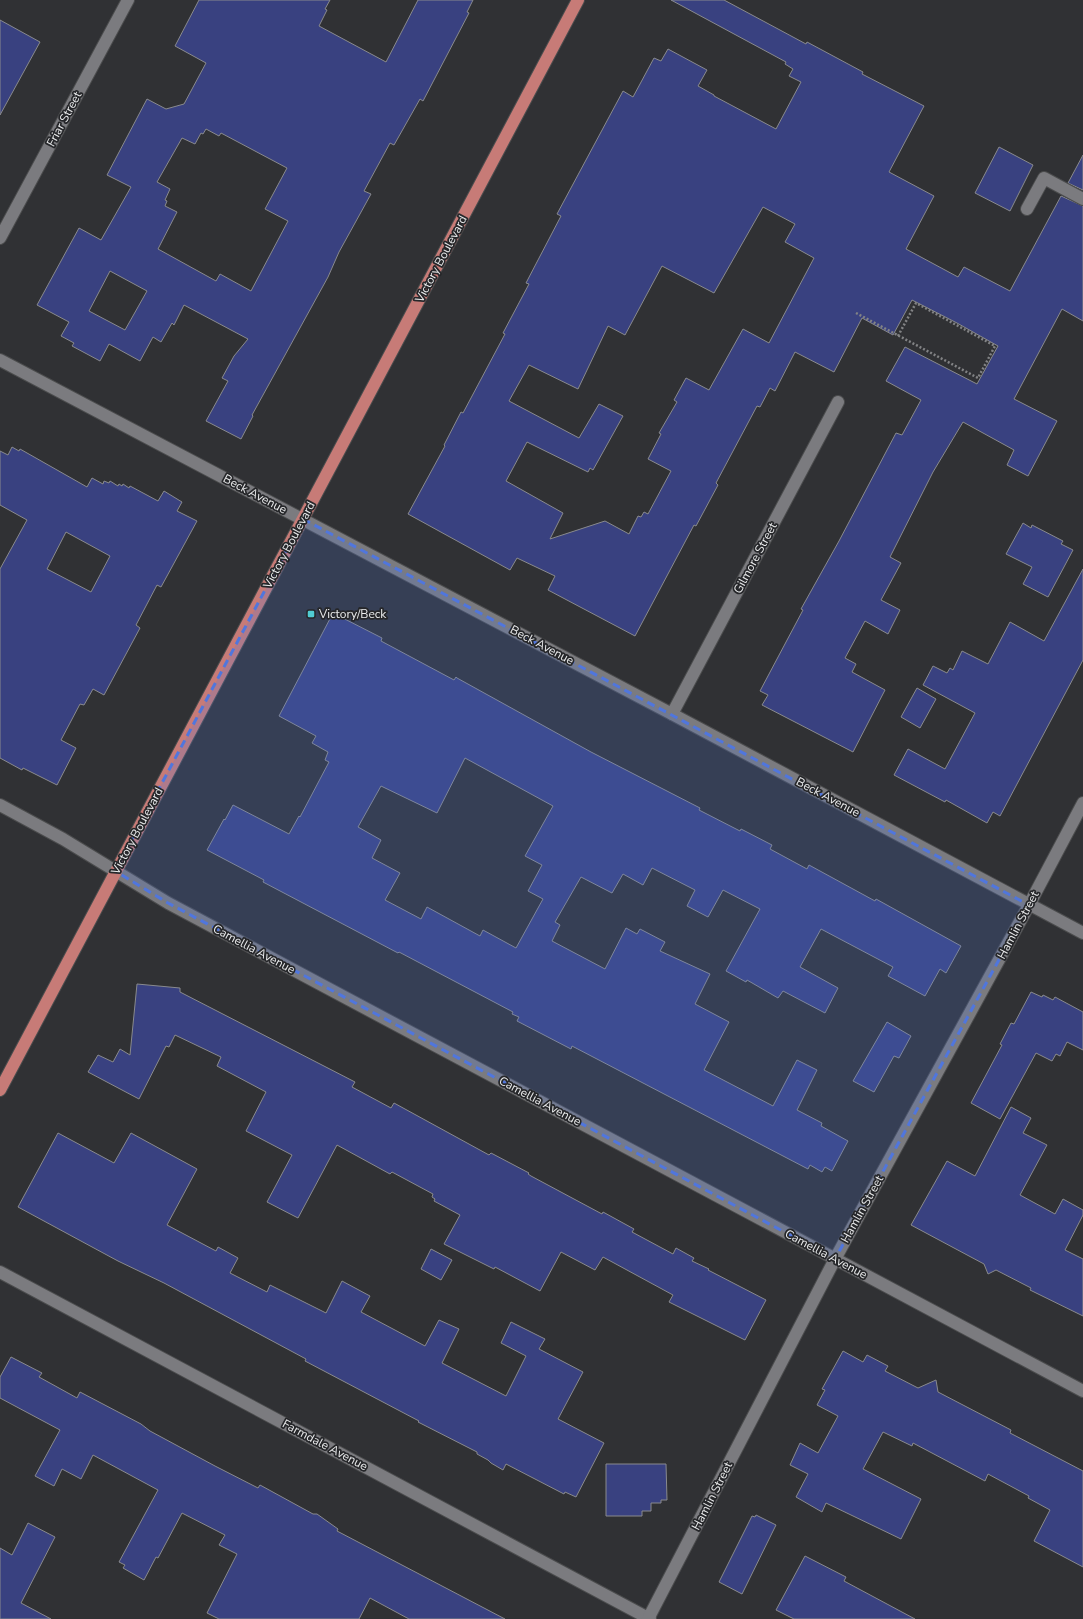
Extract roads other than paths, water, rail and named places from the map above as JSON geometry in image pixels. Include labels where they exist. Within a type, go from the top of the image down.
[{"type":"main road","name":"Victory Boulevard","points":[[0,1090],[578,0]]},
{"type":"street","name":"Friar Street","points":[[0,238],[128,0]]},
{"type":"street","points":[[1027,209],[1044,178],[1083,199]]},
{"type":"street","name":"Beck Avenue","points":[[0,360],[672,714],[1083,933]]},
{"type":"street","name":"Gilmore Street","points":[[672,714],[838,402]]},
{"type":"street","name":"Hamlin Street","points":[[649,1619],[835,1259],[1029,905],[1083,803]]},
{"type":"street","name":"Camellia Avenue","points":[[0,805],[63,839],[168,904],[1083,1391]]},
{"type":"street","name":"Farmdale Avenue","points":[[0,1272],[649,1619]]},
{"type":"place","name":"Victory/Beck","points":[[311,614]]}]
